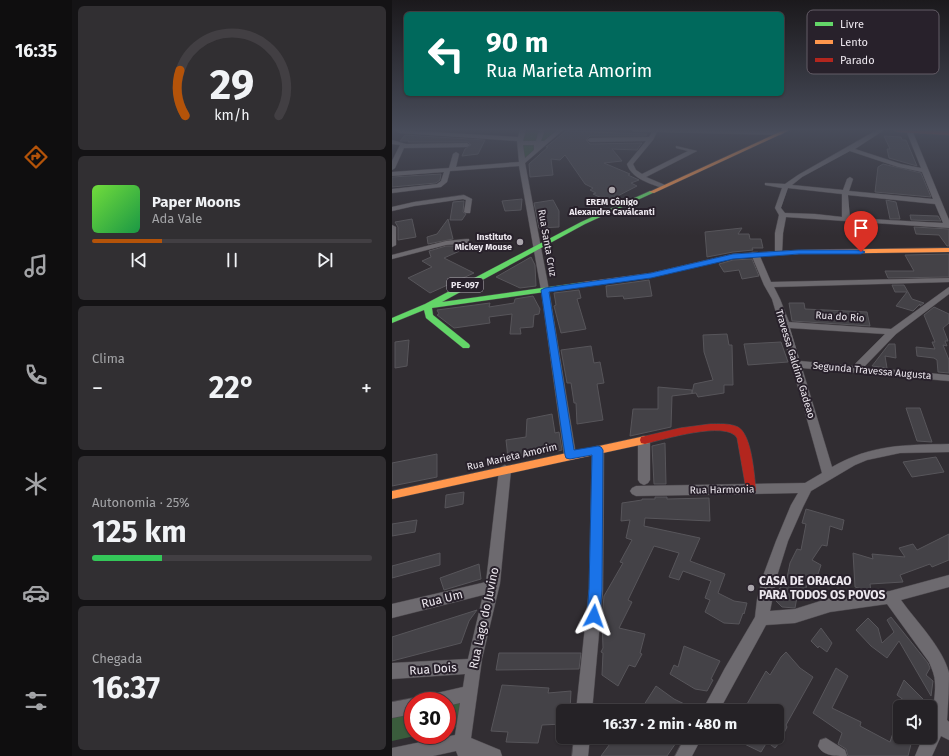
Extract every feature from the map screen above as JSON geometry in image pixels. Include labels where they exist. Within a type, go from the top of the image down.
[{"type":"street","points":[[392,191],[440,186],[444,182],[451,165]]},
{"type":"street","points":[[392,174],[499,165]]},
{"type":"street","name":"Rua Santa Cruz","points":[[523,165],[536,247],[545,290],[570,455]]},
{"type":"street","points":[[630,165],[631,170],[663,186]]},
{"type":"street","points":[[643,176],[665,165]]},
{"type":"street","name":"PE-097","points":[[392,321],[428,306],[536,247],[710,165]]},
{"type":"street","points":[[778,253],[779,233],[783,216],[778,208],[786,186],[800,176],[820,165]]},
{"type":"street","points":[[898,165],[926,171]]},
{"type":"street","points":[[783,216],[815,216],[846,220],[948,226],[937,202],[924,165]]},
{"type":"street","points":[[846,220],[845,193],[850,179]]},
{"type":"street","points":[[766,184],[937,202]]},
{"type":"street","points":[[392,209],[414,204],[464,197],[469,199],[468,212]]},
{"type":"street","points":[[392,227],[392,245]]},
{"type":"street","points":[[392,257],[446,243],[466,241]]},
{"type":"street","points":[[466,346],[429,316],[428,306],[651,276],[704,262],[754,254],[949,250]]},
{"type":"street","name":"Travessa Galdino Gadeao","points":[[754,254],[776,299],[785,325],[829,476]]},
{"type":"street","points":[[768,285],[949,280]]},
{"type":"street","points":[[856,369],[893,332],[949,290]]},
{"type":"street","name":"Rua do Rio","points":[[785,325],[893,332]]},
{"type":"street","name":"Segunda Travessa Augusta","points":[[796,364],[949,378]]},
{"type":"street","name":"Rua Marieta Amorim","points":[[392,495],[570,455],[708,428],[727,426],[738,431],[741,436],[751,489]]},
{"type":"street","points":[[644,440],[644,480]]},
{"type":"street","points":[[714,704],[762,619],[766,594],[782,541],[797,505],[808,488],[851,462],[865,456],[900,449],[949,448]]},
{"type":"street","points":[[585,704],[596,589],[598,450]]},
{"type":"street","name":"Rua Lago do Juvino","points":[[464,749],[473,666],[492,586],[505,470]]},
{"type":"street","name":"Rua Harmonia","points":[[636,491],[808,488]]},
{"type":"street","points":[[762,619],[795,616],[830,605],[890,597],[949,581]]},
{"type":"street","name":"Rua Um","points":[[392,611],[492,586]]},
{"type":"street","points":[[890,597],[934,657],[941,673],[943,684],[944,728],[923,756]]},
{"type":"street","name":"Rua Dois","points":[[392,671],[473,666]]},
{"type":"street","points":[[456,696],[469,693]]},
{"type":"street","points":[[392,710],[404,708]]},
{"type":"street","points":[[580,756],[581,744]]},
{"type":"street","points":[[683,756],[690,744]]},
{"type":"street","points":[[826,746],[839,756]]},
{"type":"street","points":[[392,756],[464,749],[494,756]]},
{"type":"green space","points":[[465,700],[462,726],[456,727],[456,702]]},
{"type":"green space","points":[[404,713],[404,738],[392,741],[392,716]]},
{"type":"building","points":[[529,165],[552,165],[553,175],[530,177]]},
{"type":"building","points":[[572,165],[609,165],[630,174],[628,175],[639,180],[631,183],[637,186],[608,201],[593,194],[596,193],[590,190],[593,188],[585,184]]},
{"type":"building","points":[[881,165],[888,165],[921,173],[931,197],[875,192],[878,167]]},
{"type":"building","points":[[441,174],[440,180],[436,183],[392,187],[392,177]]},
{"type":"building","points":[[522,199],[521,210],[505,211],[502,201]]},
{"type":"building","points":[[553,200],[559,211],[559,227],[539,228],[534,203]]},
{"type":"building","points":[[886,200],[896,202],[900,219],[890,219]]},
{"type":"building","points":[[464,201],[463,212],[466,214],[462,220],[450,220],[453,202]]},
{"type":"building","points":[[910,215],[938,216],[941,221],[911,220]]},
{"type":"building","points":[[412,219],[416,237],[398,240],[398,227],[395,222]]},
{"type":"building","points":[[448,219],[453,239],[428,244],[427,237],[437,234]]},
{"type":"building","points":[[914,227],[949,229],[949,246],[947,246],[939,235],[916,234]]},
{"type":"building","points":[[742,228],[738,234],[749,234],[750,239],[761,239],[763,248],[752,248],[753,250],[707,257],[705,232]]},
{"type":"building","points":[[446,246],[456,246],[462,250],[444,258],[474,273],[430,293],[408,278],[432,267],[422,261],[431,257],[429,251]]},
{"type":"building","points":[[949,254],[949,277],[888,278],[885,271],[914,271],[905,255]]},
{"type":"building","points":[[531,257],[535,265],[536,286],[520,288],[496,277]]},
{"type":"building","points":[[752,259],[759,276],[742,279],[739,270],[724,272],[719,264],[733,260]]},
{"type":"building","points":[[649,280],[652,296],[624,299],[623,296],[607,297],[606,286]]},
{"type":"building","points":[[892,285],[904,285],[912,299],[924,303],[920,306],[920,304],[913,311],[896,306],[907,292],[895,292]]},
{"type":"building","points":[[579,290],[581,298],[577,299],[586,329],[561,333],[554,306],[556,305],[554,293]]},
{"type":"building","points":[[533,296],[540,309],[539,314],[534,315],[533,327],[520,328],[521,334],[510,334],[512,314],[489,317],[490,323],[454,328],[437,315],[439,314],[437,310],[490,303],[489,307],[514,303],[515,299]]},
{"type":"building","points":[[789,303],[804,303],[805,309],[867,312],[870,326],[792,321]]},
{"type":"building","points":[[934,307],[949,314],[949,323],[943,328],[948,341],[945,341],[947,346],[943,345],[949,360],[949,373],[938,372],[937,360],[934,358],[917,356],[916,347],[935,349],[932,342],[935,342],[924,315]]},
{"type":"building","points":[[727,334],[729,345],[732,345],[733,385],[724,385],[724,393],[698,397],[696,393],[672,396],[671,427],[630,436],[633,409],[658,409],[658,387],[692,390],[692,393],[694,384],[713,380],[704,352],[703,335]]},
{"type":"building","points":[[409,340],[407,366],[395,368],[395,342]]},
{"type":"building","points":[[781,342],[788,362],[748,365],[744,344]]},
{"type":"building","points":[[889,344],[895,344],[896,358],[885,356],[887,368],[872,366]]},
{"type":"building","points":[[591,346],[594,363],[600,362],[604,383],[597,384],[603,420],[577,424],[576,403],[574,403],[571,383],[567,383],[561,350]]},
{"type":"building","points":[[906,408],[920,408],[932,442],[917,441]]},
{"type":"building","points":[[552,414],[555,433],[559,432],[562,450],[524,458],[523,455],[508,458],[506,440],[526,437],[527,419]]},
{"type":"building","points":[[665,443],[666,484],[654,484],[652,446]]},
{"type":"building","points":[[437,454],[437,477],[392,486],[392,463]]},
{"type":"building","points":[[936,457],[944,472],[912,477],[903,462]]},
{"type":"building","points":[[464,492],[463,504],[445,508],[446,495]]},
{"type":"building","points":[[655,497],[667,497],[667,499],[709,498],[710,521],[645,518],[644,526],[700,538],[690,561],[725,574],[718,593],[734,601],[747,603],[739,624],[724,623],[705,612],[710,600],[705,598],[711,581],[683,571],[679,580],[669,577],[679,553],[654,546],[628,600],[632,602],[619,628],[645,634],[640,653],[642,654],[635,667],[629,665],[618,686],[602,675],[603,653],[601,652],[603,648],[602,619],[604,596],[623,563],[620,562],[632,540],[626,538],[630,520],[621,521],[622,503],[642,499],[655,499]]},
{"type":"building","points":[[806,509],[844,520],[842,530],[830,526],[827,546],[822,545],[812,560],[821,565],[818,574],[810,577],[803,596],[797,597],[795,608],[782,607],[774,599],[775,595],[787,578],[790,563],[797,549],[801,550],[806,524],[802,523]]},
{"type":"building","points":[[417,520],[415,532],[392,536],[392,524]]},
{"type":"building","points":[[949,534],[949,560],[932,567],[930,564],[900,575],[903,582],[870,584],[871,592],[855,587],[853,553],[873,559],[872,554],[905,557],[899,548],[913,544],[917,550]]},
{"type":"building","points":[[440,553],[440,565],[392,578],[392,566]]},
{"type":"building","points":[[479,564],[481,579],[444,590],[440,578]]},
{"type":"building","points":[[477,610],[469,621],[461,643],[392,661],[392,637]]},
{"type":"building","points":[[891,617],[928,663],[930,668],[926,675],[933,681],[931,696],[899,641],[887,658],[871,646],[856,630],[868,618],[878,628],[882,643],[894,632],[887,620]]},
{"type":"building","points":[[821,628],[832,643],[827,652],[819,646],[818,648],[811,641]]},
{"type":"building","points":[[684,646],[720,661],[707,691],[695,689],[670,674],[674,665],[678,667]]},
{"type":"building","points":[[786,652],[800,668],[813,677],[786,725],[787,727],[784,733],[784,704],[747,704],[766,671],[770,675],[781,657]]},
{"type":"building","points":[[499,653],[581,653],[579,669],[496,670]]},
{"type":"building","points":[[836,668],[848,676],[832,708],[861,722],[860,726],[890,742],[893,733],[893,744],[911,744],[908,756],[848,756],[846,749],[838,744],[842,733],[813,713]]},
{"type":"building","points":[[904,680],[924,700],[904,700],[897,695]]},
{"type":"building","points":[[502,685],[549,688],[548,693],[571,691],[570,704],[556,704],[556,724],[542,725],[538,743],[506,742],[508,732],[491,731]]},
{"type":"building","points":[[656,686],[674,699],[684,704],[644,704]]},
{"type":"building","points":[[610,744],[675,744],[667,756],[601,756]]},
{"type":"building","points":[[744,744],[766,744],[761,752]]},
{"type":"building","points":[[770,744],[778,744],[775,748]]},
{"type":"traffic: fast","points":[[392,321],[428,306],[583,223],[652,192]]},
{"type":"traffic: fast","points":[[466,346],[429,316],[428,306],[584,284]]},
{"type":"traffic: slow","points":[[652,192],[711,165]]},
{"type":"traffic: slow","points":[[584,284],[651,275],[733,256],[799,252],[949,250]]},
{"type":"traffic: slow","points":[[392,495],[645,440]]},
{"type":"traffic: jam","points":[[645,440],[710,427],[733,429],[740,434],[742,438],[751,489]]},
{"type":"place","name":"EREM Cônigo Alexandre Caválcanti","points":[[612,190]]},
{"type":"place","name":"Instituto Mickey Mouse","points":[[520,242]]},
{"type":"place","name":"CASA DE ORACAO PARA TODOS OS POVOS","points":[[751,588]]},
{"type":"route","points":[[594,616],[596,589],[598,450],[570,455],[545,290],[651,276],[733,256],[799,252],[861,252]]}]
